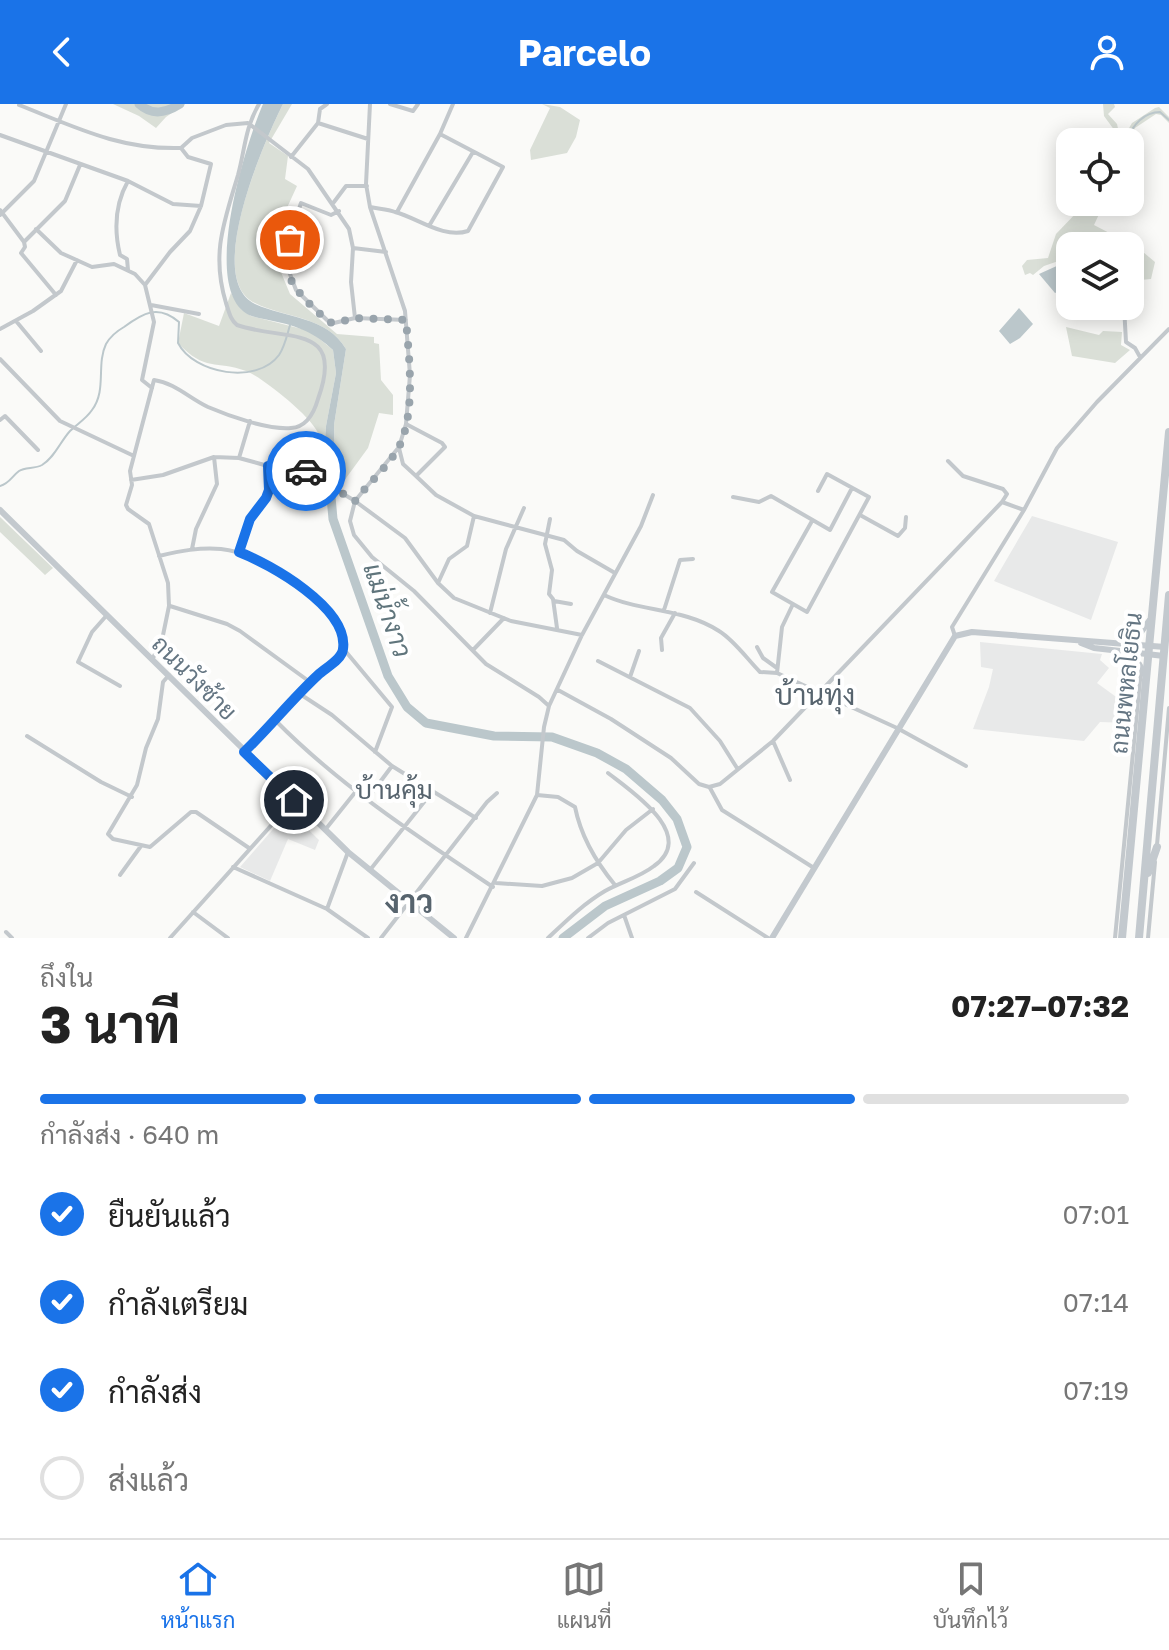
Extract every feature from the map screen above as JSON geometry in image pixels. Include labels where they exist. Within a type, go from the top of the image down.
[{"type":"highway","name":"ถนนพหลโยธิน","points":[[1122,938],[1169,432]]},
{"type":"highway","name":"ถนนพหลโยธิน","points":[[1139,938],[1169,595]]},
{"type":"highway","points":[[1144,886],[1157,847]]},
{"type":"main road","name":"ถนนวังซ้าย","points":[[0,510],[348,852],[454,938]]},
{"type":"main road","points":[[1122,647],[1145,630],[1152,615]]},
{"type":"main road","points":[[770,938],[955,636],[972,632],[1077,641],[1094,648],[1149,650],[1166,645]]},
{"type":"main road","points":[[1122,647],[1141,667],[1146,679]]},
{"type":"street","points":[[56,295],[21,255],[24,242],[1,212],[34,181],[66,104]]},
{"type":"street","points":[[152,660],[162,640],[169,606],[167,576],[149,524],[126,505],[130,471],[154,380],[173,385],[208,406],[250,421],[293,428],[307,421],[313,413],[327,362],[314,344],[291,336],[245,328],[231,320],[221,281],[218,245],[250,124],[259,104]]},
{"type":"street","points":[[291,157],[318,123],[320,109],[327,104]]},
{"type":"street","points":[[370,104],[367,186],[370,207],[406,320],[410,375],[406,424],[399,447],[355,501],[350,521],[361,546],[372,557],[414,591],[495,671],[549,706]]},
{"type":"street","points":[[390,104],[413,111],[418,104]]},
{"type":"street","points":[[397,212],[453,104]]},
{"type":"street","points":[[19,105],[118,143],[154,149],[181,148],[192,138],[226,125],[250,124],[308,169],[349,229],[353,248],[351,282],[355,318]]},
{"type":"street","points":[[318,123],[368,139]]},
{"type":"street","points":[[370,207],[397,212],[429,227],[456,233],[468,231],[503,167],[440,134]]},
{"type":"street","points":[[0,135],[128,181],[173,204],[201,206]]},
{"type":"street","points":[[145,285],[190,231],[201,206],[211,164],[188,157],[181,148]]},
{"type":"street","points":[[429,227],[473,152]]},
{"type":"street","points":[[24,242],[69,195],[80,165]]},
{"type":"street","points":[[128,181],[118,201],[117,237],[120,255],[127,259],[128,270]]},
{"type":"street","points":[[333,202],[346,186],[367,186]]},
{"type":"street","points":[[339,211],[331,215],[301,203],[284,255],[296,290],[329,322],[355,318],[406,320]]},
{"type":"street","points":[[36,229],[57,251],[97,268],[114,264],[128,270],[145,285],[153,316],[142,380],[152,388]]},
{"type":"street","points":[[353,248],[386,252]]},
{"type":"street","points":[[0,329],[61,291],[77,260]]},
{"type":"street","points":[[152,307],[199,314]]},
{"type":"street","points":[[1125,320],[1126,342],[1135,348],[1140,357]]},
{"type":"street","points":[[16,321],[41,351]]},
{"type":"street","points":[[955,636],[952,627],[1024,510],[1057,448],[1169,329]]},
{"type":"street","points":[[0,359],[60,421],[134,456]]},
{"type":"street","points":[[0,420],[5,416],[38,450]]},
{"type":"street","points":[[239,458],[250,421]]},
{"type":"street","points":[[406,424],[445,447],[416,476]]},
{"type":"street","points":[[399,447],[403,464],[436,495],[474,516],[564,540],[615,573]]},
{"type":"street","points":[[131,480],[171,473],[214,457],[239,458],[268,466],[291,465],[355,501],[405,538],[438,583],[454,598],[504,618],[582,635]]},
{"type":"street","points":[[192,549],[196,529],[217,484],[214,457]]},
{"type":"street","points":[[558,690],[611,719],[671,758],[699,784],[709,787],[727,780],[737,768],[773,741],[1002,502],[1007,494],[1003,489],[963,476],[948,461]]},
{"type":"street","points":[[239,552],[250,519],[269,490],[268,466]]},
{"type":"street","points":[[812,521],[772,592],[807,612],[869,497],[827,474],[818,491]]},
{"type":"street","points":[[733,497],[759,502],[771,496],[830,530],[852,488]]},
{"type":"street","points":[[466,938],[537,795],[549,706],[582,635],[641,526],[653,495]]},
{"type":"street","points":[[1002,502],[1024,510]]},
{"type":"street","points":[[490,613],[506,549],[524,508]]},
{"type":"street","points":[[860,515],[898,536],[905,528],[906,517]]},
{"type":"street","points":[[438,583],[449,559],[467,546],[474,516]]},
{"type":"street","points":[[550,519],[545,544],[552,570],[549,594],[557,629]]},
{"type":"street","points":[[159,556],[192,549],[223,549],[239,552],[270,566],[311,594],[333,620],[339,631],[343,652]]},
{"type":"street","points":[[664,610],[680,560],[693,559]]},
{"type":"street","points":[[604,595],[638,607],[675,613],[721,632],[760,672],[778,671]]},
{"type":"street","points":[[553,601],[571,604]]},
{"type":"street","points":[[778,671],[782,627],[793,604]]},
{"type":"street","points":[[169,606],[219,621],[240,631],[310,682]]},
{"type":"street","points":[[662,650],[661,638],[675,613]]},
{"type":"street","points":[[107,615],[92,632],[78,662],[120,686]]},
{"type":"street","points":[[473,650],[504,618]]},
{"type":"street","points":[[757,647],[763,658],[778,671],[897,728],[966,766]]},
{"type":"street","points":[[630,677],[639,651]]},
{"type":"street","points":[[244,752],[343,652]]},
{"type":"street","points":[[343,652],[392,707],[375,752]]},
{"type":"street","points":[[598,661],[694,711],[720,741],[737,768]]},
{"type":"street","points":[[1115,938],[1141,667]]},
{"type":"street","points":[[169,675],[163,682],[158,719],[132,797],[108,834],[113,839],[150,847],[191,812],[249,848]]},
{"type":"street","points":[[300,694],[332,715],[392,766],[476,818]]},
{"type":"street","points":[[1148,938],[1169,708]]},
{"type":"street","points":[[276,721],[308,754],[446,855],[494,885],[542,886],[572,878],[598,863],[626,830],[653,809]]},
{"type":"street","points":[[27,736],[101,782],[132,797]]},
{"type":"street","points":[[773,741],[790,780]]},
{"type":"street","points":[[368,798],[392,766]]},
{"type":"street","points":[[548,938],[584,905],[615,885],[654,867],[666,853],[668,838],[659,815],[608,773]]},
{"type":"street","points":[[709,787],[722,810],[814,868]]},
{"type":"street","points":[[325,830],[357,790]]},
{"type":"street","points":[[370,870],[432,792]]},
{"type":"street","points":[[381,938],[497,793]]},
{"type":"street","points":[[537,795],[558,797],[575,807],[579,827],[598,863],[615,885]]},
{"type":"street","points":[[170,938],[294,800]]},
{"type":"street","points":[[120,875],[141,846]]},
{"type":"street","points":[[327,909],[348,852]]},
{"type":"street","points":[[588,938],[675,889],[694,863]]},
{"type":"street","points":[[233,867],[327,909],[368,938]]},
{"type":"street","points":[[696,892],[770,938]]},
{"type":"street","points":[[193,912],[228,938]]},
{"type":"street","points":[[624,915],[632,938]]},
{"type":"street","points":[[6,932],[12,938]]},
{"type":"shaded area","points":[[113,104],[185,104],[156,128]]},
{"type":"shaded area","points":[[263,104],[283,104],[243,208],[236,239],[235,267],[241,290],[255,304],[317,324],[338,338],[346,349],[334,425],[336,497],[321,490],[326,426],[336,373],[333,350],[298,328],[249,315],[235,300],[228,277],[227,248],[231,215],[238,181]]},
{"type":"shaded area","points":[[283,104],[292,104],[269,143],[288,156],[285,179],[297,186],[275,234],[278,265],[290,294],[337,334],[374,337],[374,343],[379,344],[381,380],[393,395],[393,415],[379,413],[368,448],[341,485],[336,482],[334,425],[346,349],[338,338],[317,324],[255,303],[241,289],[235,267],[236,239],[243,208]]},
{"type":"shaded area","points":[[542,104],[560,107],[580,120],[576,137],[567,153],[531,160],[530,150],[550,108]]},
{"type":"shaded area","points":[[1103,104],[1114,104],[1115,107],[1108,114],[1118,128],[1113,128],[1104,116]]},
{"type":"shaded area","points":[[1159,107],[1169,117],[1169,123],[1156,114],[1135,128],[1129,128],[1132,123]]},
{"type":"shaded area","points":[[1073,216],[1098,216],[1094,225],[1107,232],[1058,232]]},
{"type":"shaded area","points":[[1056,234],[1056,262],[1033,275],[1025,275],[1022,266],[1027,260],[1048,258]]},
{"type":"shaded area","points":[[1144,253],[1155,262],[1151,279],[1144,280]]},
{"type":"shaded area","points":[[1056,266],[1056,293],[1055,293],[1039,274]]},
{"type":"shaded area","points":[[231,293],[241,309],[251,316],[310,331],[333,350],[336,373],[326,426],[322,472],[317,467],[319,436],[299,410],[254,375],[203,362],[178,343],[184,313],[219,326]]},
{"type":"shaded area","points":[[1019,308],[1033,324],[1010,344],[999,331]]},
{"type":"shaded area","points":[[1066,327],[1099,335],[1103,331],[1122,332],[1121,345],[1130,350],[1115,363],[1072,356]]},
{"type":"shaded area","points":[[1032,516],[1118,542],[1091,620],[994,581]]},
{"type":"shaded area","points":[[0,517],[53,568],[45,575],[0,532]]},
{"type":"shaded area","points":[[980,642],[1102,654],[1100,660],[1109,668],[1097,683],[1130,707],[1128,723],[1100,722],[1084,741],[973,729],[993,669],[981,667]]},
{"type":"shaded area","points":[[289,811],[319,840],[315,850],[288,839],[270,881],[240,867]]},
{"type":"waterway","points":[[139,104],[159,112],[180,104]]},
{"type":"waterway","points":[[1134,128],[1149,114],[1160,112],[1169,120]]},
{"type":"waterway","points":[[0,486],[19,471],[47,462],[70,431],[90,413],[99,394],[106,344],[116,332],[138,318],[151,312],[171,316],[179,322],[178,343],[186,354],[211,368],[242,373],[269,364],[279,355],[290,325]]},
{"type":"waterway","name":"แม่น้ำงาว","points":[[330,486],[333,519],[388,676],[407,707],[426,723],[494,736],[552,737],[597,753],[626,769],[662,800],[677,819],[687,847],[678,868],[660,881],[605,906],[563,938]]},
{"type":"way so far","points":[[290,240],[284,255],[293,284],[300,295],[329,322],[355,318],[406,320],[410,375],[406,424],[399,447],[355,501],[306,471]]},
{"type":"district","name":"บ้านทุ่ง","points":[[815,694]]},
{"type":"district","name":"บ้านคุ้ม","points":[[394,789]]},
{"type":"district","name":"งาว","points":[[409,901]]},
{"type":"route","points":[[294,800],[244,752],[310,682],[338,659],[343,645],[333,620],[311,594],[270,566],[239,552],[250,519],[269,490],[268,466],[291,465],[306,471]]}]
